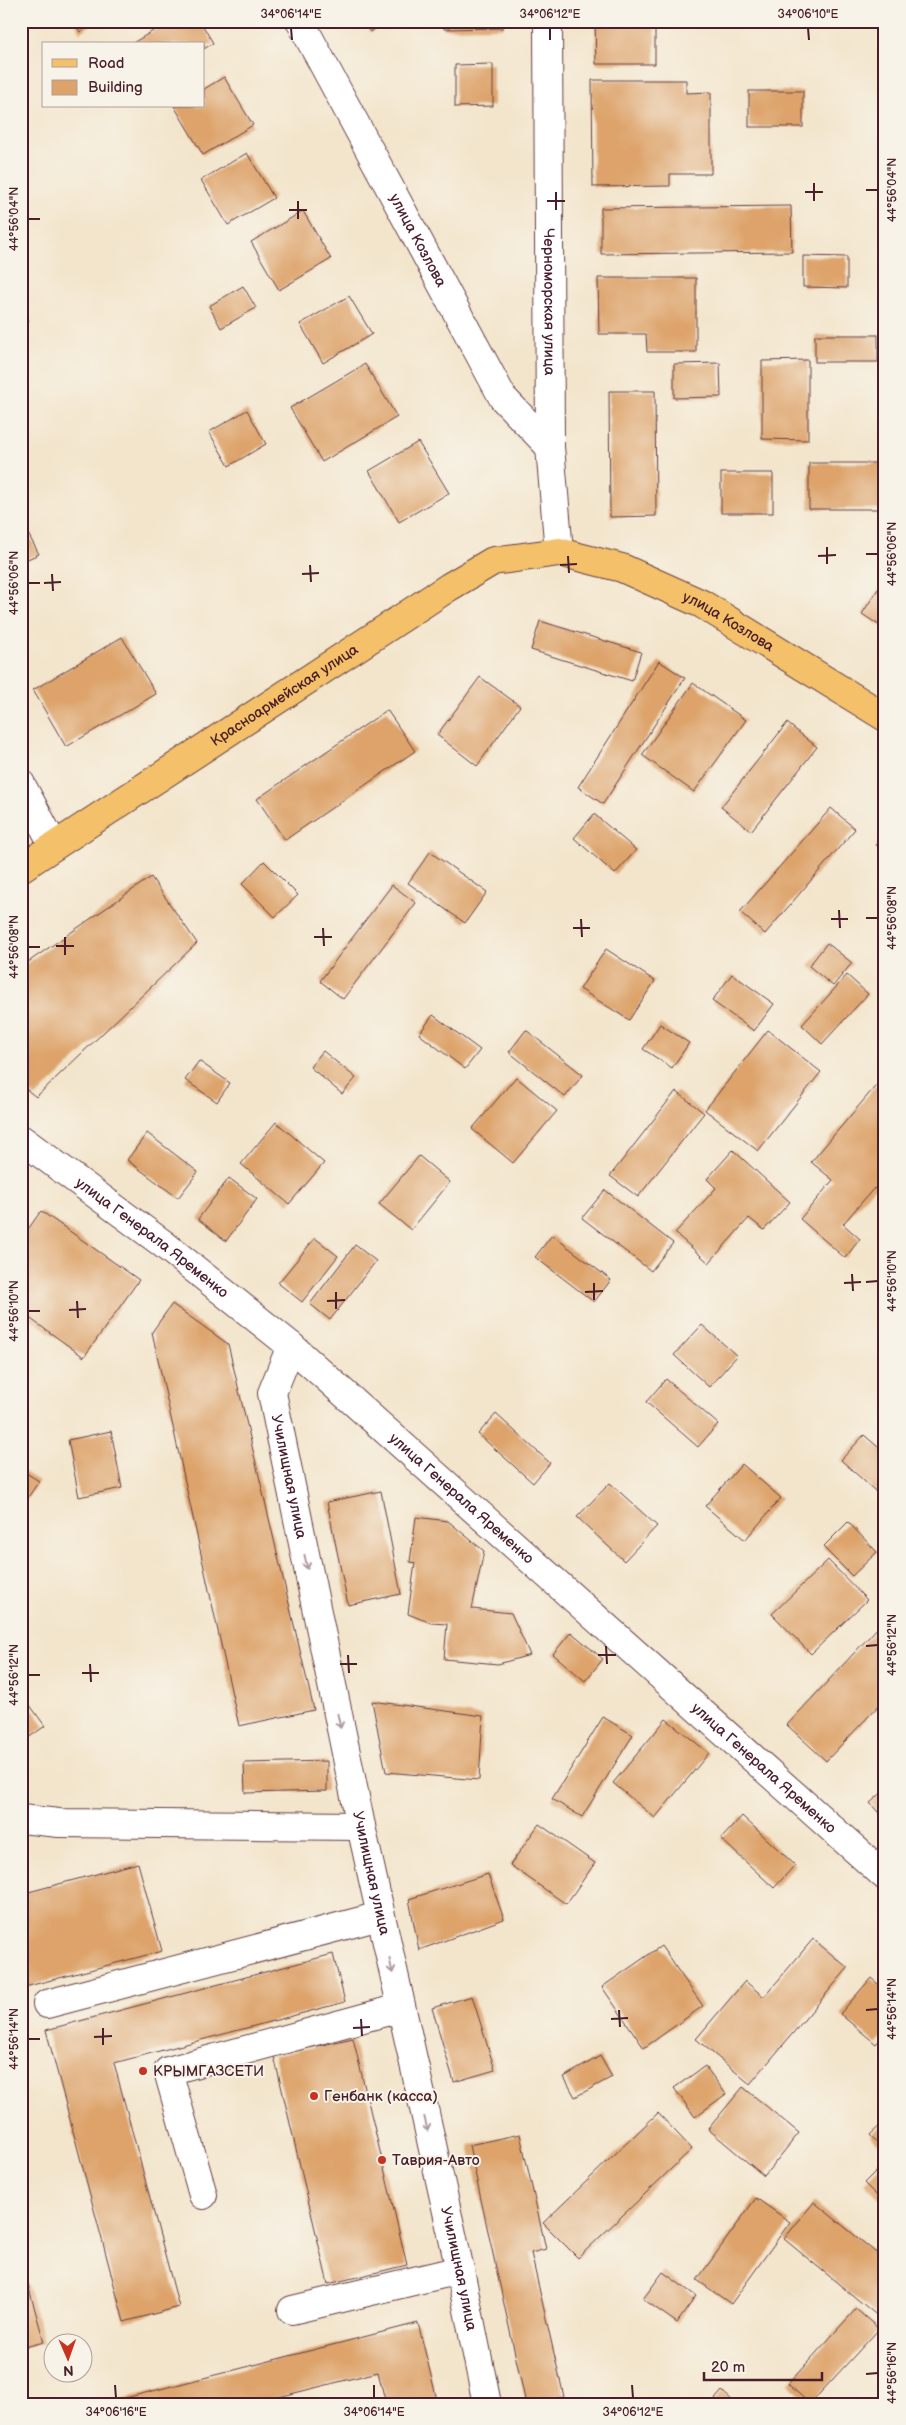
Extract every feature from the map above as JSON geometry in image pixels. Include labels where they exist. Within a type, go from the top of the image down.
[{"type":"main road","name":"улица Козлова","points":[[559,552],[622,568],[702,604],[885,717]]},
{"type":"main road","name":"Красноармейская улица","points":[[21,868],[449,587],[493,561],[559,552]]},
{"type":"street","name":"улица Козлова","points":[[300,21],[503,398],[550,447]]},
{"type":"street","name":"Черноморская улица","points":[[548,21],[550,447],[559,552]]},
{"type":"street","points":[[21,784],[54,846]]},
{"type":"street","name":"улица Генерала Яременко","points":[[21,1139],[162,1243],[291,1346],[885,1876]]},
{"type":"street","name":"Училищная улица","points":[[291,1346],[272,1393],[380,1916],[460,2270],[487,2404]]},
{"type":"street","points":[[21,1818],[59,1823],[361,1826]]},
{"type":"street","points":[[47,2004],[380,1916]]},
{"type":"street","points":[[203,2195],[168,2071],[400,2008]]},
{"type":"street","points":[[292,2310],[460,2270]]},
{"type":"building","points":[[74,21],[98,21],[80,32]]},
{"type":"building","points":[[170,21],[200,21],[213,43],[205,48],[205,42],[134,42]]},
{"type":"building","points":[[364,21],[390,21],[370,32]]},
{"type":"building","points":[[444,21],[503,21],[503,28],[444,29]]},
{"type":"building","points":[[595,21],[655,21],[655,64],[596,64]]},
{"type":"building","points":[[493,64],[493,106],[455,107],[455,65]]},
{"type":"building","points":[[224,77],[253,125],[203,155],[175,108],[205,108],[205,88]]},
{"type":"building","points":[[592,80],[686,80],[686,93],[711,92],[711,174],[670,174],[670,186],[593,187]]},
{"type":"building","points":[[749,91],[803,91],[803,127],[749,127]]},
{"type":"building","points":[[247,153],[274,198],[228,225],[201,180]]},
{"type":"building","points":[[791,206],[792,252],[601,254],[601,208]]},
{"type":"building","points":[[303,211],[331,259],[279,290],[251,242]]},
{"type":"building","points":[[803,256],[847,257],[847,288],[803,287]]},
{"type":"building","points":[[598,278],[696,278],[696,352],[647,352],[646,334],[599,334]]},
{"type":"building","points":[[243,286],[256,308],[221,328],[209,306]]},
{"type":"building","points":[[349,296],[372,334],[323,363],[300,324]]},
{"type":"building","points":[[21,306],[29,321],[21,326]]},
{"type":"building","points":[[815,335],[878,335],[878,362],[815,362]]},
{"type":"building","points":[[808,360],[808,440],[762,439],[762,361]]},
{"type":"building","points":[[720,363],[721,397],[674,398],[674,364]]},
{"type":"building","points":[[365,364],[397,417],[322,462],[290,408]]},
{"type":"building","points":[[609,391],[655,391],[656,516],[610,517]]},
{"type":"building","points":[[247,410],[266,444],[229,466],[209,432]]},
{"type":"building","points":[[418,442],[449,493],[399,522],[369,471]]},
{"type":"building","points":[[809,463],[885,463],[885,509],[809,509]]},
{"type":"building","points":[[721,473],[773,473],[773,513],[721,513]]},
{"type":"building","points":[[21,521],[39,554],[21,562]]},
{"type":"building","points":[[878,589],[885,594],[885,629],[862,614]]},
{"type":"building","points":[[540,621],[641,652],[632,681],[531,650]]},
{"type":"building","points":[[122,637],[156,694],[66,747],[33,690]]},
{"type":"building","points":[[659,661],[685,678],[603,804],[578,787]]},
{"type":"building","points":[[480,677],[520,706],[477,766],[437,735]]},
{"type":"building","points":[[693,683],[746,720],[694,792],[642,755]]},
{"type":"building","points":[[387,710],[415,751],[285,840],[257,799]]},
{"type":"building","points":[[787,723],[817,747],[751,831],[721,807]]},
{"type":"building","points":[[831,808],[855,829],[765,934],[740,912]]},
{"type":"building","points":[[594,814],[636,850],[615,874],[574,838]]},
{"type":"building","points":[[885,834],[885,851],[876,845]]},
{"type":"building","points":[[430,852],[487,892],[465,923],[408,883]]},
{"type":"building","points":[[264,861],[298,895],[275,917],[242,884]]},
{"type":"building","points":[[151,877],[197,943],[36,1097],[21,1085],[21,967]]},
{"type":"building","points":[[392,885],[416,903],[343,999],[320,981]]},
{"type":"building","points":[[827,943],[852,963],[833,986],[809,966]]},
{"type":"building","points":[[606,949],[655,981],[629,1020],[580,989]]},
{"type":"building","points":[[732,974],[774,1004],[754,1031],[712,1001]]},
{"type":"building","points":[[847,975],[868,994],[822,1044],[802,1025]]},
{"type":"building","points":[[433,1015],[480,1050],[465,1069],[419,1034]]},
{"type":"building","points":[[660,1024],[689,1043],[672,1068],[643,1049]]},
{"type":"building","points":[[526,1030],[583,1075],[565,1097],[509,1052]]},
{"type":"building","points":[[768,1030],[821,1072],[758,1151],[705,1110]]},
{"type":"building","points":[[323,1051],[356,1078],[342,1094],[310,1067]]},
{"type":"building","points":[[199,1061],[230,1083],[217,1102],[185,1080]]},
{"type":"building","points":[[885,1075],[885,1195],[874,1188],[843,1224],[860,1239],[845,1258],[800,1219],[833,1180],[811,1162]]},
{"type":"building","points":[[516,1077],[557,1111],[513,1163],[472,1129]]},
{"type":"building","points":[[676,1091],[704,1113],[638,1197],[610,1176]]},
{"type":"building","points":[[276,1122],[324,1163],[289,1204],[241,1164]]},
{"type":"building","points":[[147,1133],[198,1172],[178,1198],[127,1160]]},
{"type":"building","points":[[733,1150],[790,1202],[764,1230],[749,1218],[709,1263],[675,1233],[716,1188],[707,1179]]},
{"type":"building","points":[[419,1156],[450,1182],[411,1230],[379,1204]]},
{"type":"building","points":[[229,1178],[257,1199],[226,1241],[198,1219]]},
{"type":"building","points":[[605,1190],[673,1243],[651,1271],[582,1218]]},
{"type":"building","points":[[41,1211],[139,1280],[84,1357],[21,1312],[21,1239]]},
{"type":"building","points":[[552,1235],[611,1280],[594,1302],[535,1257]]},
{"type":"building","points":[[315,1238],[338,1256],[302,1302],[278,1283]]},
{"type":"building","points":[[355,1245],[376,1261],[330,1320],[310,1304]]},
{"type":"building","points":[[172,1304],[228,1344],[314,1710],[239,1726],[152,1332]]},
{"type":"building","points":[[702,1325],[737,1356],[709,1387],[674,1355]]},
{"type":"building","points":[[666,1379],[718,1424],[698,1447],[646,1402]]},
{"type":"building","points":[[496,1414],[550,1463],[533,1483],[478,1434]]},
{"type":"building","points":[[111,1431],[122,1488],[79,1497],[68,1440]]},
{"type":"building","points":[[864,1435],[885,1453],[885,1500],[841,1460]]},
{"type":"building","points":[[742,1464],[781,1498],[745,1540],[705,1506]]},
{"type":"building","points":[[21,1470],[39,1481],[21,1508]]},
{"type":"building","points":[[610,1483],[657,1526],[624,1561],[577,1517]]},
{"type":"building","points":[[381,1491],[401,1594],[348,1605],[327,1502]]},
{"type":"building","points":[[416,1517],[448,1521],[484,1551],[472,1609],[511,1613],[530,1655],[498,1664],[444,1659],[447,1624],[431,1623],[408,1614],[415,1563],[410,1562]]},
{"type":"building","points":[[848,1522],[877,1552],[852,1576],[823,1547]]},
{"type":"building","points":[[828,1560],[867,1600],[811,1654],[772,1614]]},
{"type":"building","points":[[882,1623],[885,1626],[885,1699],[826,1761],[787,1725]]},
{"type":"building","points":[[571,1632],[603,1659],[585,1681],[553,1654]]},
{"type":"building","points":[[21,1693],[45,1726],[21,1743]]},
{"type":"building","points":[[372,1701],[483,1716],[479,1780],[386,1772]]},
{"type":"building","points":[[603,1717],[633,1735],[582,1817],[552,1799]]},
{"type":"building","points":[[666,1719],[709,1753],[655,1818],[613,1783]]},
{"type":"building","points":[[327,1761],[327,1791],[245,1793],[244,1763]]},
{"type":"building","points":[[885,1790],[885,1820],[870,1803]]},
{"type":"building","points":[[742,1816],[795,1865],[774,1888],[721,1839]]},
{"type":"building","points":[[539,1824],[595,1863],[566,1904],[510,1865]]},
{"type":"building","points":[[138,1863],[162,1951],[21,1988],[21,1894]]},
{"type":"building","points":[[488,1874],[504,1919],[419,1950],[409,1899]]},
{"type":"building","points":[[813,1939],[848,1968],[750,2084],[696,2039],[745,1981],[764,1997]]},
{"type":"building","points":[[661,1946],[703,2006],[644,2048],[602,1987]]},
{"type":"building","points":[[333,1954],[345,2002],[114,2063],[179,2307],[124,2322],[46,2030]]},
{"type":"building","points":[[871,1978],[885,1990],[885,2034],[876,2044],[840,2014]]},
{"type":"building","points":[[472,1996],[495,2070],[454,2082],[432,2008]]},
{"type":"building","points":[[353,2038],[407,2265],[328,2284],[274,2056]]},
{"type":"building","points":[[600,2056],[612,2077],[575,2097],[564,2077]]},
{"type":"building","points":[[705,2066],[726,2094],[695,2117],[674,2088]]},
{"type":"building","points":[[743,2087],[799,2133],[764,2176],[708,2129]]},
{"type":"building","points":[[21,2110],[26,2125],[21,2126]]},
{"type":"building","points":[[658,2113],[692,2149],[578,2258],[543,2223]]},
{"type":"building","points":[[885,2121],[885,2151],[870,2135]]},
{"type":"building","points":[[520,2134],[546,2249],[531,2253],[564,2397],[531,2404],[526,2404],[469,2145]]},
{"type":"building","points":[[885,2162],[885,2204],[864,2183]]},
{"type":"building","points":[[756,2198],[790,2222],[731,2304],[697,2280]]},
{"type":"building","points":[[814,2202],[885,2260],[885,2322],[784,2239]]},
{"type":"building","points":[[21,2260],[42,2335],[42,2343],[21,2348]]},
{"type":"building","points":[[663,2272],[696,2296],[677,2323],[643,2299]]},
{"type":"building","points":[[856,2309],[879,2329],[810,2404],[788,2384]]},
{"type":"building","points":[[418,2323],[438,2404],[386,2404],[378,2372],[251,2404],[102,2404]]},
{"type":"building","points":[[722,2391],[736,2404],[711,2404]]},
{"type":"place","name":"КРЫМГАЗСЕТИ","points":[[143,2071]]},
{"type":"place","name":"Генбанк (касса)","points":[[314,2096]]},
{"type":"place","name":"Таврия-Авто","points":[[382,2160]]}]
